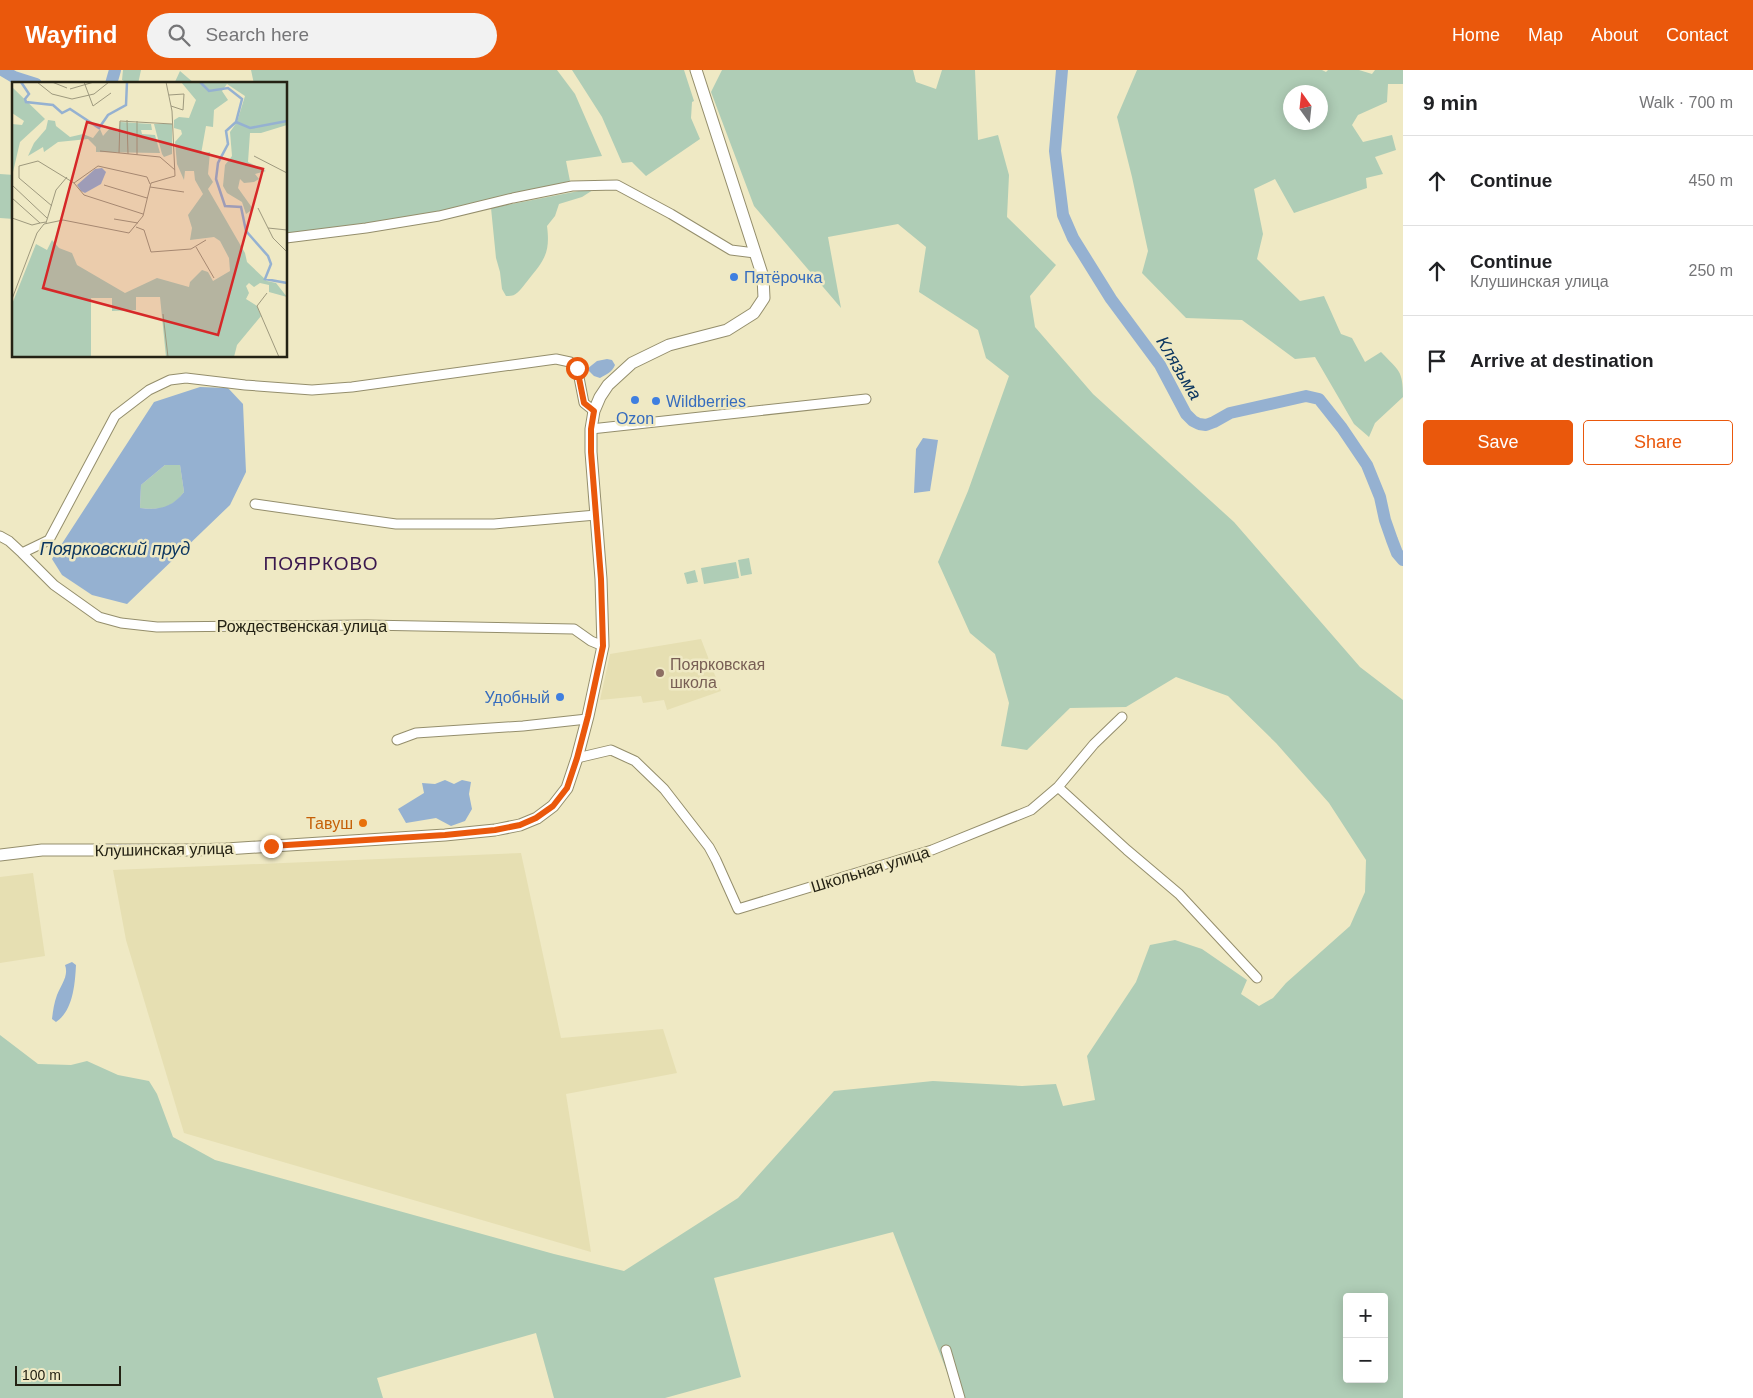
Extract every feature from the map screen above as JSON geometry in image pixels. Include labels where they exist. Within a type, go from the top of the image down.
[{"type":"main road","name":"Клушинская улица","points":[[0,855],[42,850],[226,849],[445,835],[495,830],[520,825],[536,818],[553,806],[567,788],[577,758],[603,646],[602,595],[591,429],[594,411],[608,385],[632,363],[669,346],[727,330],[754,313],[764,298],[763,277],[756,253],[696,70]]},
{"type":"street","points":[[288,238],[439,216],[572,186],[617,185],[732,250],[756,253]]},
{"type":"street","points":[[22,553],[49,540],[115,416],[149,390],[170,380],[186,378],[312,390],[352,388],[556,359],[570,362],[577,368],[584,403],[594,411]]},
{"type":"street","points":[[591,429],[866,399]]},
{"type":"street","points":[[255,504],[396,524],[494,524],[596,515]]},
{"type":"street","name":"Рождественская улица","points":[[0,536],[9,541],[54,585],[99,617],[121,623],[157,627],[367,625],[574,629],[591,641],[603,646]]},
{"type":"street","name":"Школьная улица","points":[[577,758],[611,750],[635,761],[664,789],[709,847],[738,909],[932,850],[1031,810],[1058,787],[1094,744],[1122,717]]},
{"type":"street","points":[[397,740],[416,733],[522,726],[587,719]]},
{"type":"street","points":[[1058,787],[1179,894],[1257,978]]},
{"type":"street","points":[[946,1350],[960,1398]]},
{"type":"shaded area","name":"Поярковская школа","points":[[701,639],[721,691],[667,710],[664,700],[643,703],[641,696],[600,700],[610,654]]},
{"type":"shaded area","points":[[521,853],[561,1038],[663,1029],[677,1073],[566,1094],[591,1252],[184,1133],[126,940],[113,870]]},
{"type":"shaded area","points":[[33,873],[45,956],[0,963],[0,877]]},
{"type":"green space","points":[[123,70],[141,70],[138,82],[126,82],[122,80]]},
{"type":"green space","points":[[251,70],[557,70],[575,94],[602,156],[566,161],[570,181],[441,211],[288,236],[288,82],[254,82]]},
{"type":"green space","points":[[572,70],[684,70],[694,101],[692,102],[691,118],[700,139],[646,176],[632,162],[622,163],[602,117]]},
{"type":"green space","points":[[722,70],[913,70],[916,82],[936,89],[942,70],[975,70],[978,140],[998,135],[1009,175],[1007,217],[1056,265],[1030,296],[1035,327],[1093,394],[1234,522],[1360,667],[1403,700],[1403,1398],[957,1398],[893,1232],[714,1278],[741,1377],[665,1398],[554,1398],[536,1333],[377,1378],[383,1398],[0,1398],[0,1035],[38,1064],[71,1065],[87,1061],[118,1075],[149,1081],[157,1094],[173,1137],[215,1160],[554,1254],[624,1271],[738,1198],[834,1091],[933,1081],[1022,1086],[1056,1084],[1063,1106],[1095,1100],[1087,1056],[1136,982],[1150,945],[1175,940],[1202,949],[1247,980],[1241,994],[1259,1006],[1273,998],[1286,983],[1350,926],[1365,892],[1366,860],[1329,803],[1276,743],[1228,696],[1176,677],[1126,707],[1070,708],[1027,750],[1001,746],[1009,703],[995,654],[970,633],[938,562],[968,491],[1009,376],[986,358],[978,330],[919,292],[926,247],[898,224],[828,237],[841,308],[754,206],[711,92]]},
{"type":"green space","points":[[1137,70],[1322,70],[1326,72],[1328,70],[1359,70],[1372,74],[1375,70],[1403,70],[1403,84],[1388,84],[1387,102],[1358,115],[1352,125],[1363,142],[1392,135],[1396,150],[1375,157],[1383,174],[1366,178],[1367,188],[1294,213],[1275,179],[1254,189],[1263,234],[1257,259],[1300,301],[1324,296],[1341,334],[1352,338],[1365,362],[1381,352],[1401,376],[1403,397],[1375,423],[1369,437],[1354,424],[1315,357],[1295,359],[1242,320],[1186,318],[1142,273],[1148,251],[1117,117]]},
{"type":"green space","points":[[180,71],[193,82],[175,82]]},
{"type":"green space","points":[[0,174],[12,175],[12,219],[0,218]]},
{"type":"green space","points":[[589,189],[593,190],[582,197],[559,204],[555,216],[547,226],[548,245],[544,258],[517,293],[512,296],[506,296],[502,289],[496,258],[491,208]]},
{"type":"green space","points":[[165,465],[180,465],[184,492],[175,502],[165,507],[154,509],[140,508],[141,485]]},
{"type":"green space","points":[[749,558],[752,574],[741,576],[738,560]]},
{"type":"green space","points":[[736,562],[739,578],[704,584],[701,568]]},
{"type":"green space","points":[[695,570],[698,582],[687,584],[684,573]]},
{"type":"water","points":[[612,360],[615,365],[611,371],[600,378],[594,376],[587,369],[597,361]]},
{"type":"water","name":"Поярковский пруд","points":[[200,387],[228,388],[243,404],[246,472],[230,505],[127,604],[92,595],[62,575],[52,559],[154,402]],"holes":[[[165,465],[180,465],[184,492],[174,502],[165,507],[153,509],[140,508],[141,485]]]},
{"type":"water","points":[[923,438],[938,440],[930,491],[914,493],[916,449]]},
{"type":"water","points":[[445,780],[454,784],[462,780],[471,782],[469,794],[472,809],[465,821],[451,826],[436,818],[406,823],[398,809],[424,793],[422,783],[435,784]]},
{"type":"water","points":[[72,962],[76,965],[70,1004],[62,1017],[56,1022],[52,1019],[55,1001],[65,977],[65,965]]},
{"type":"waterway","name":"Клязьма","points":[[2,70],[14,77],[30,82]]},
{"type":"waterway","name":"Клязьма","points":[[112,82],[115,70]]},
{"type":"waterway","name":"Клязьма","points":[[1062,70],[1055,151],[1063,215],[1073,238],[1111,299],[1160,365],[1186,414],[1193,421],[1206,425],[1230,413],[1306,396],[1319,399],[1342,428],[1367,465],[1380,497],[1392,540],[1397,553],[1403,560]]},
{"type":"place","name":"Пятёрочка","points":[[734,277]]},
{"type":"place","name":"Ozon","points":[[635,400]]},
{"type":"place","name":"Wildberries","points":[[656,401]]},
{"type":"place","name":"Поярковская школа","points":[[660,673]]},
{"type":"place","name":"Удобный","points":[[560,697]]},
{"type":"place","name":"Тавуш","points":[[363,823]]},
{"type":"district","name":"ПОЯРКОВО","points":[[321,563]]},
{"type":"route","points":[[271,846],[495,830],[520,825],[536,818],[553,806],[567,788],[588,716],[603,646],[601,579],[591,452],[591,429],[594,411],[584,403],[577,368]]}]
